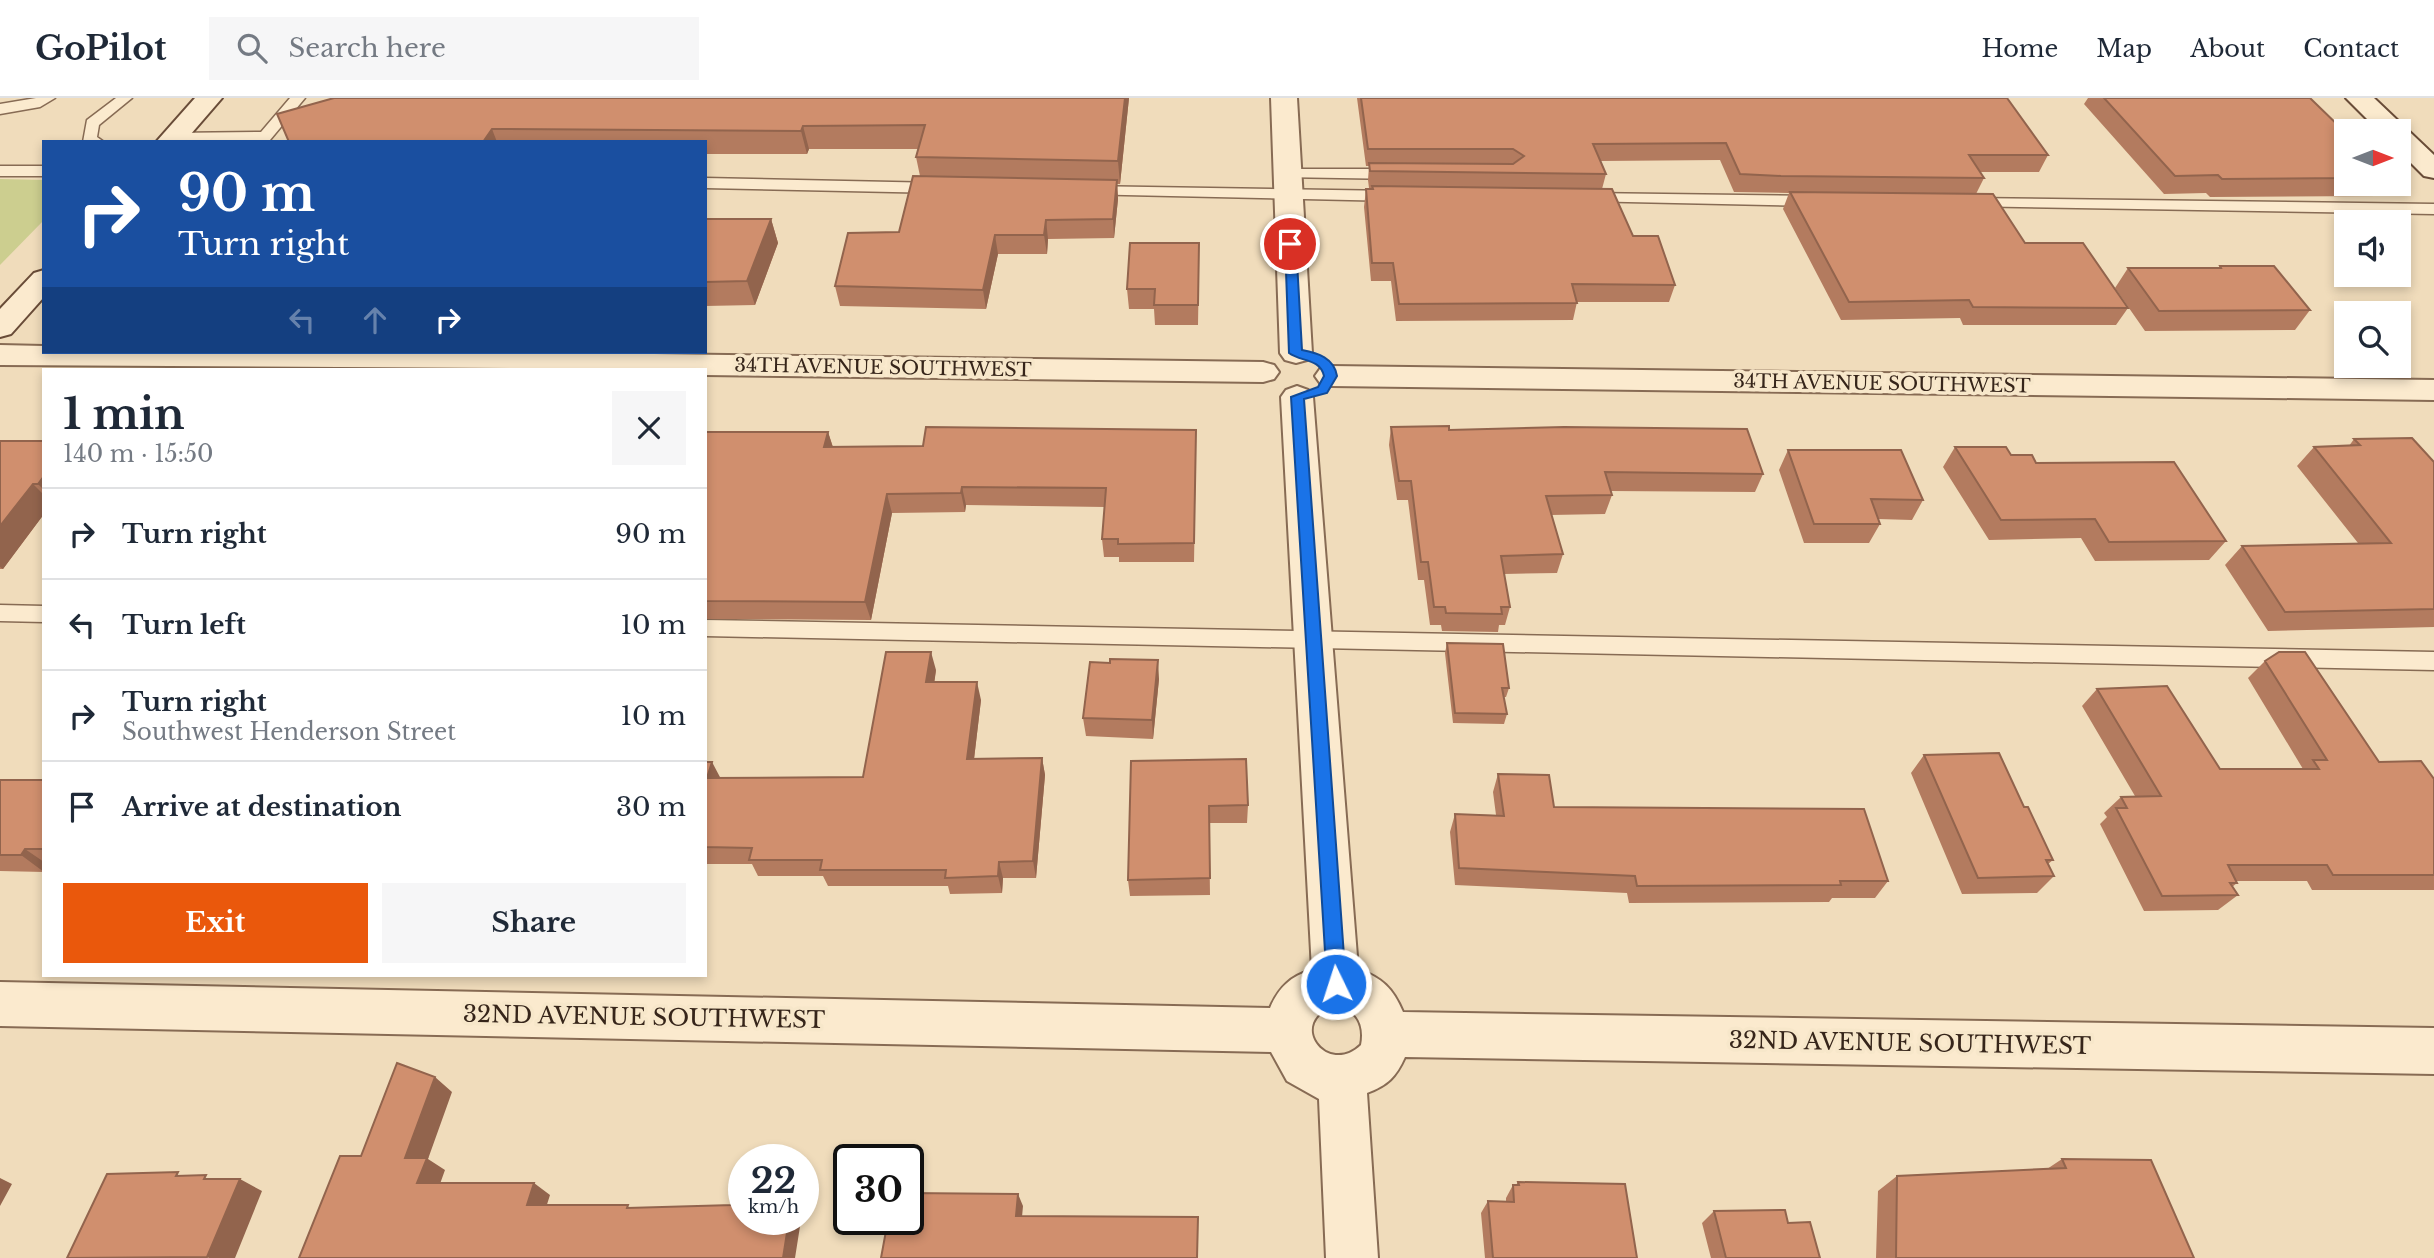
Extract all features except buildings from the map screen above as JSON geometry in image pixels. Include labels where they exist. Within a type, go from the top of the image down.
[{"type":"street","points":[[170,140],[209,98]]},
{"type":"street","points":[[1284,98],[1296,353]]},
{"type":"street","points":[[2360,98],[2382,119]]},
{"type":"street","points":[[2412,149],[2434,170]]},
{"type":"street","points":[[0,327],[42,281]]},
{"type":"street","points":[[1296,353],[1317,357],[1329,369],[1331,376],[1323,390],[1297,397],[1272,390],[1266,383],[1263,372],[1276,357],[1296,353]]},
{"type":"street","name":"34TH AVENUE SOUTHWEST","points":[[0,355],[1263,372]]},
{"type":"street","name":"34TH AVENUE SOUTHWEST","points":[[1331,376],[2434,390]]},
{"type":"street","points":[[1297,397],[1336,984]]},
{"type":"street","points":[[1336,984],[1365,994],[1377,1004],[1387,1034],[1376,1064],[1362,1074],[1342,1079],[1328,1078],[1312,1072],[1298,1061],[1290,1045],[1287,1030],[1296,1002],[1321,986],[1336,984]]},
{"type":"street","name":"32ND AVENUE SOUTHWEST","points":[[0,1004],[1287,1030]]},
{"type":"street","name":"32ND AVENUE SOUTHWEST","points":[[1387,1034],[2434,1051]]},
{"type":"street","points":[[1342,1079],[1352,1258]]},
{"type":"lane","points":[[0,109],[35,104],[48,98]]},
{"type":"lane","points":[[170,140],[265,137],[298,98]]},
{"type":"lane","points":[[91,140],[89,139],[92,123],[116,99]]},
{"type":"lane","points":[[0,171],[42,171]]},
{"type":"lane","points":[[1183,193],[1184,172]]},
{"type":"lane","points":[[1073,191],[1183,193],[1415,174]]},
{"type":"lane","points":[[707,183],[951,188]]},
{"type":"lane","points":[[1288,185],[1419,196]]},
{"type":"lane","points":[[1571,198],[1834,201]]},
{"type":"lane","points":[[1945,203],[2434,209]]},
{"type":"lane","points":[[0,613],[42,614]]},
{"type":"lane","points":[[707,628],[2434,661]]},
{"type":"green space","points":[[0,179],[42,180],[42,222],[0,265]]},
{"type":"route","points":[[1290,244],[1296,353],[1317,357],[1329,369],[1331,376],[1329,384],[1323,390],[1297,397],[1336,984]]}]
